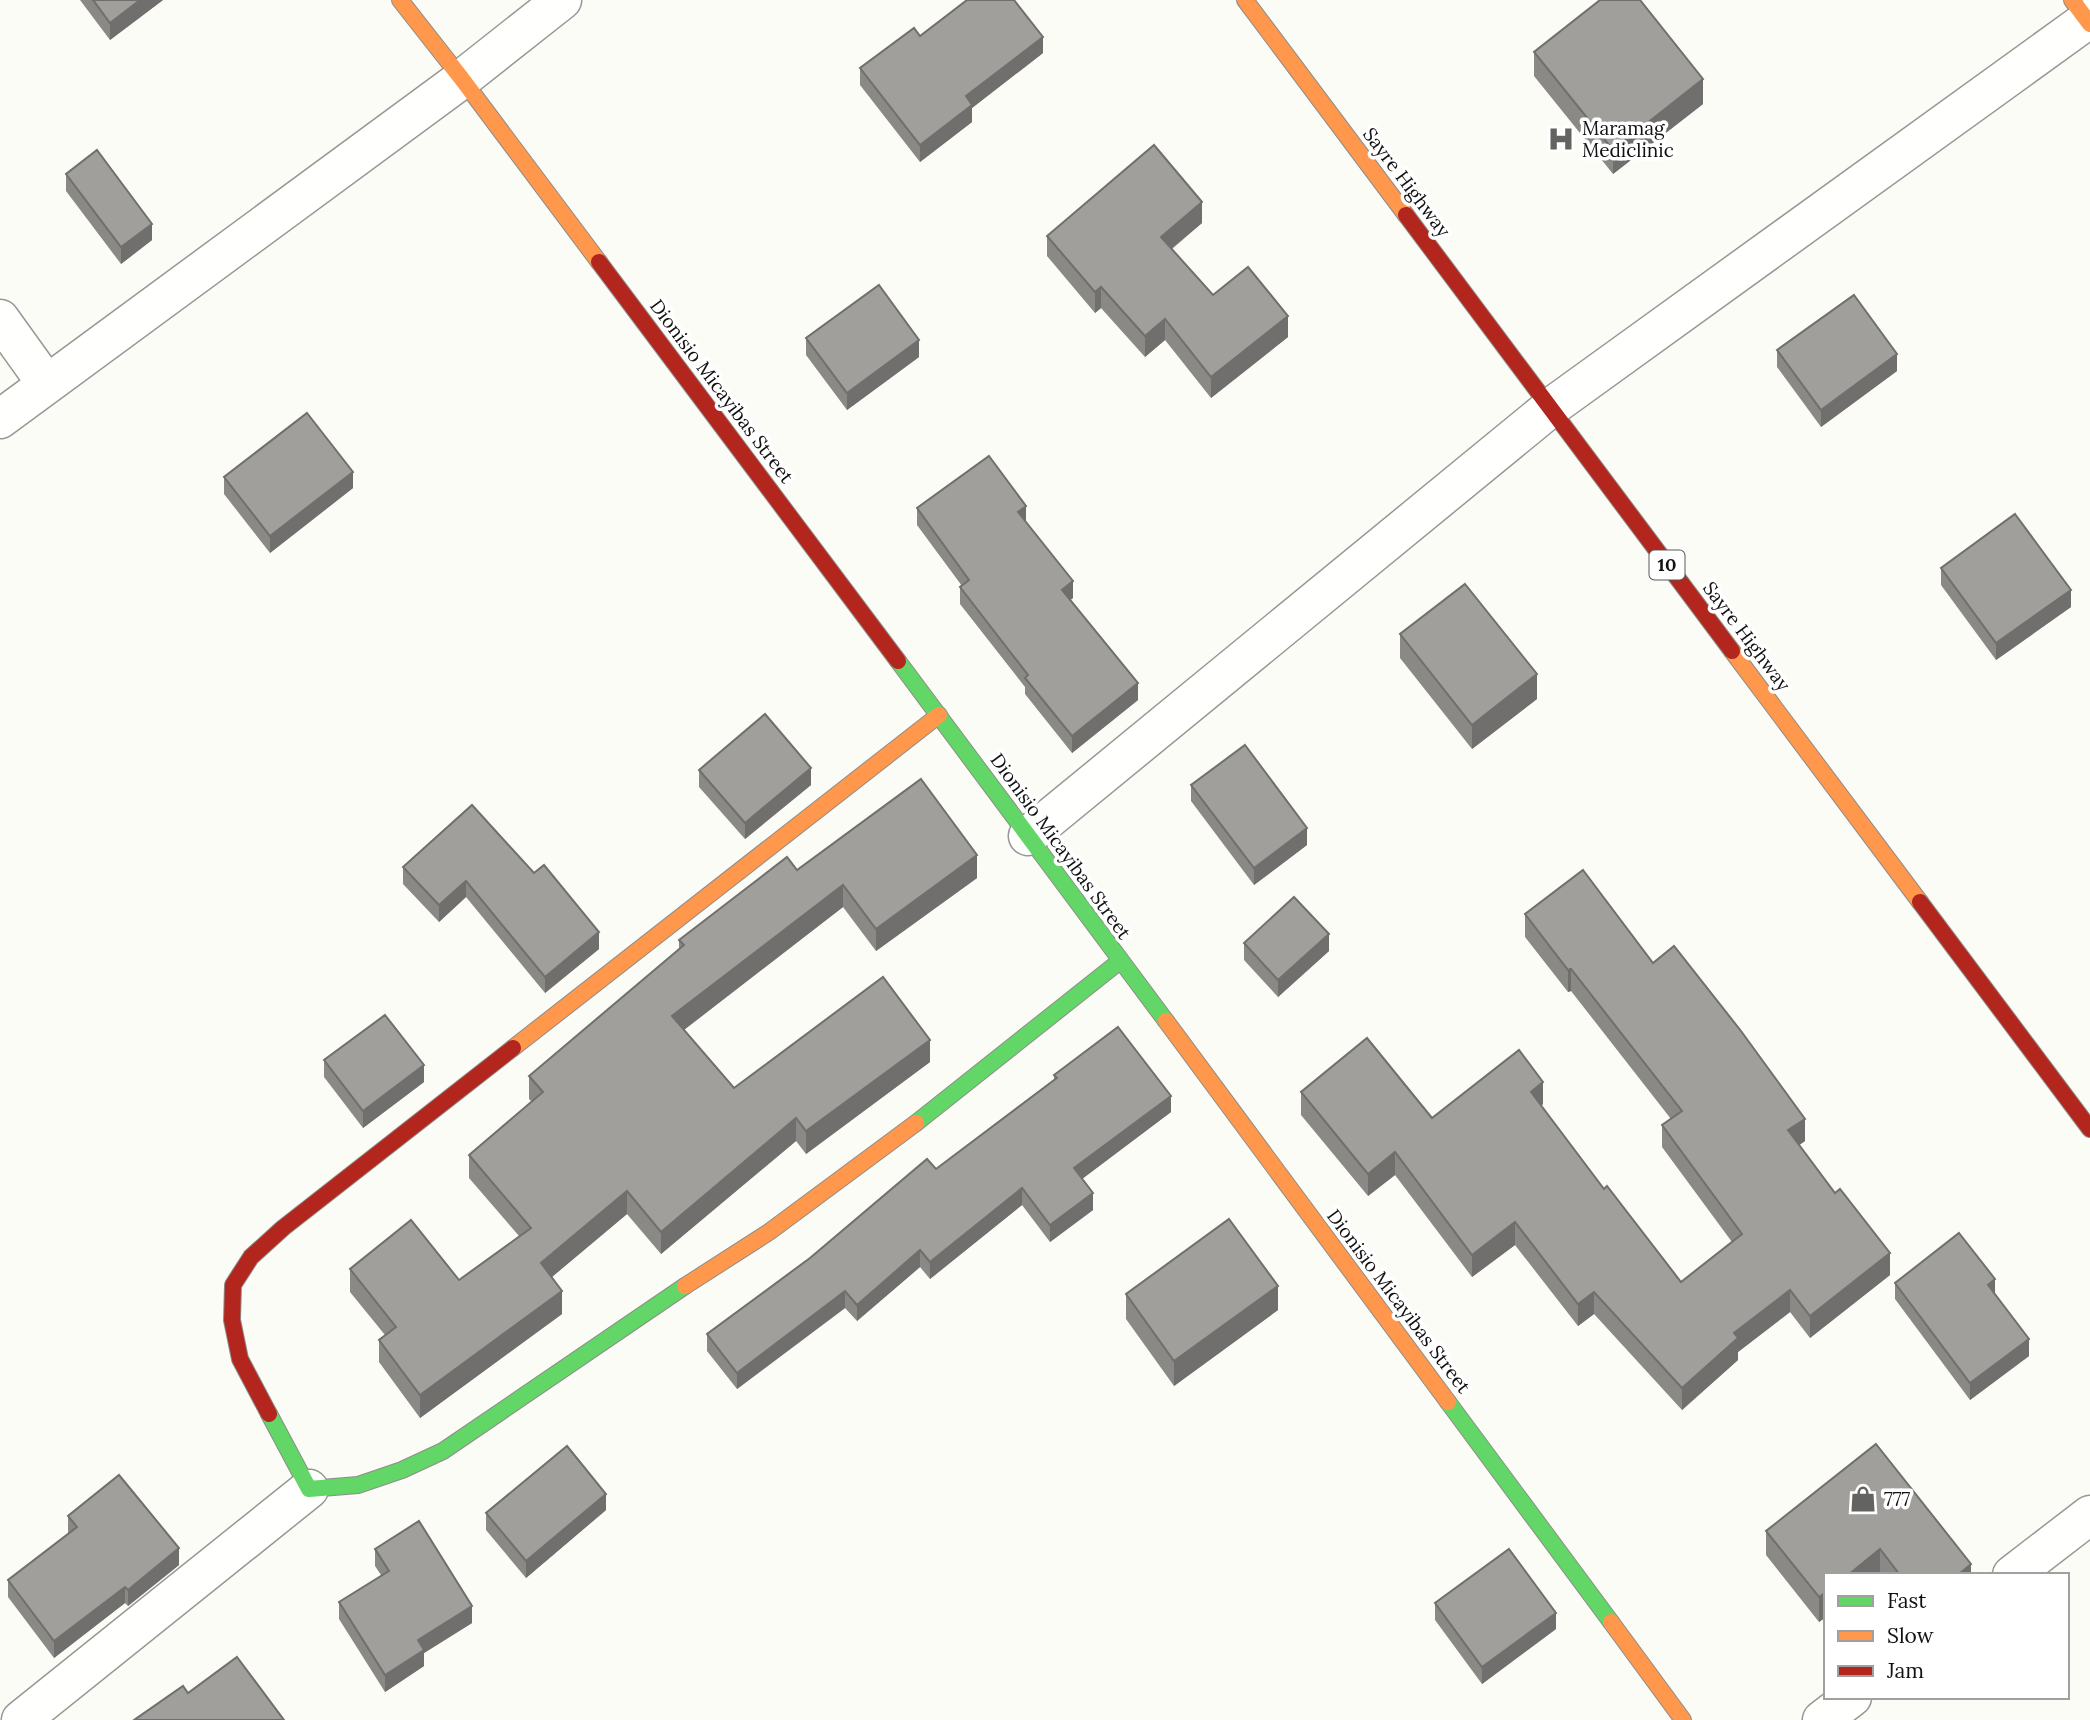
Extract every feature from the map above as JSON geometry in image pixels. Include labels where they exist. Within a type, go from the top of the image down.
[{"type":"main road","name":"Dionisio Micayibas Street","points":[[400,0],[939,715],[1683,1720]]},
{"type":"main road","name":"Sayre Highway","points":[[1245,0],[2090,1129]]},
{"type":"main road","points":[[939,715],[283,1228],[251,1257],[233,1284],[232,1321],[240,1359],[309,1489],[358,1485],[402,1470],[443,1451],[632,1321],[769,1232],[882,1150],[1120,961]]},
{"type":"street","points":[[0,419],[462,79],[562,0]]},
{"type":"street","points":[[1028,836],[1550,408],[2085,15]]},
{"type":"street","points":[[0,319],[46,383]]},
{"type":"street","points":[[21,1720],[309,1489]]},
{"type":"street","points":[[2015,1573],[2090,1516]]},
{"type":"street","points":[[1822,1720],[1849,1699]]},
{"type":"building","points":[[93,0],[140,0],[110,23]]},
{"type":"building","points":[[967,0],[1014,0],[1043,37],[966,96],[972,105],[920,145],[860,68],[914,28],[920,36]]},
{"type":"building","points":[[1600,0],[1640,0],[1703,79],[1613,150],[1534,52]]},
{"type":"building","points":[[1154,145],[1202,202],[1161,237],[1213,295],[1248,267],[1288,316],[1211,377],[1165,319],[1145,336],[1101,287],[1095,292],[1047,236]]},
{"type":"building","points":[[97,150],[152,224],[121,247],[66,174]]},
{"type":"building","points":[[879,285],[919,340],[847,393],[806,338]]},
{"type":"building","points":[[1854,295],[1897,354],[1821,410],[1777,350]]},
{"type":"building","points":[[307,413],[353,472],[270,536],[224,477]]},
{"type":"building","points":[[989,456],[1026,506],[1018,512],[1073,581],[1062,590],[1138,683],[1072,736],[1025,678],[1028,675],[960,587],[969,580],[917,508]]},
{"type":"building","points":[[2015,514],[2071,590],[1996,643],[1941,568]]},
{"type":"building","points":[[1465,584],[1537,674],[1472,725],[1400,634]]},
{"type":"building","points":[[765,714],[811,768],[745,823],[699,770]]},
{"type":"building","points":[[1245,745],[1307,828],[1254,868],[1191,785]]},
{"type":"building","points":[[921,779],[977,855],[876,929],[843,885],[672,1016],[734,1088],[883,977],[930,1040],[806,1131],[796,1118],[661,1232],[627,1191],[541,1263],[562,1291],[420,1395],[379,1340],[396,1327],[350,1269],[411,1220],[459,1280],[531,1228],[469,1155],[543,1092],[529,1076],[684,945],[679,940],[787,857],[797,870]]},
{"type":"building","points":[[472,805],[534,873],[544,865],[599,932],[545,977],[466,881],[439,905],[403,867]]},
{"type":"building","points":[[1583,870],[1653,963],[1674,946],[1741,1031],[1805,1119],[1788,1130],[1835,1193],[1840,1189],[1890,1253],[1810,1316],[1790,1290],[1734,1333],[1738,1338],[1682,1388],[1594,1292],[1578,1304],[1515,1222],[1472,1255],[1395,1152],[1368,1174],[1301,1092],[1367,1038],[1432,1118],[1519,1050],[1543,1082],[1531,1092],[1604,1189],[1607,1186],[1681,1282],[1742,1234],[1662,1125],[1682,1111],[1525,914]]},
{"type":"building","points":[[1294,897],[1329,934],[1278,980],[1244,943]]},
{"type":"building","points":[[385,1015],[424,1065],[363,1111],[324,1060]]},
{"type":"building","points":[[1118,1027],[1171,1096],[1074,1168],[1093,1193],[1050,1225],[1022,1188],[930,1262],[920,1250],[857,1305],[845,1291],[737,1373],[707,1334],[810,1258],[927,1159],[936,1169],[1057,1078],[1054,1075]]},
{"type":"building","points":[[1229,1219],[1278,1286],[1174,1361],[1126,1294]]},
{"type":"building","points":[[1959,1233],[1995,1279],[1988,1285],[2029,1339],[1970,1383],[1895,1283]]},
{"type":"building","points":[[1876,1444],[1971,1564],[1960,1573],[1898,1573],[1880,1549],[1850,1573],[1824,1573],[1824,1593],[1819,1597],[1766,1531]]},
{"type":"building","points":[[567,1446],[606,1494],[526,1561],[486,1513]]},
{"type":"building","points":[[119,1475],[179,1548],[128,1590],[125,1587],[54,1641],[8,1580],[77,1527],[68,1516]]},
{"type":"building","points":[[419,1521],[472,1606],[418,1640],[424,1650],[385,1675],[339,1602],[389,1571],[375,1549]]},
{"type":"building","points":[[1509,1549],[1556,1613],[1482,1667],[1435,1603]]},
{"type":"building","points":[[237,1657],[284,1720],[134,1720],[183,1686],[188,1693]]},
{"type":"traffic: fast","points":[[898,661],[1166,1021]]},
{"type":"traffic: fast","points":[[916,1123],[1120,961]]},
{"type":"traffic: fast","points":[[269,1414],[309,1489],[358,1485],[402,1470],[443,1451],[685,1286]]},
{"type":"traffic: fast","points":[[1448,1402],[1611,1622]]},
{"type":"traffic: slow","points":[[400,0],[599,262]]},
{"type":"traffic: slow","points":[[1245,0],[1406,215]]},
{"type":"traffic: slow","points":[[2072,0],[2090,24]]},
{"type":"traffic: slow","points":[[1732,651],[1920,902]]},
{"type":"traffic: slow","points":[[513,1048],[939,715]]},
{"type":"traffic: slow","points":[[1166,1021],[1448,1402]]},
{"type":"traffic: slow","points":[[685,1286],[769,1232],[916,1123]]},
{"type":"traffic: slow","points":[[1611,1622],[1683,1720]]},
{"type":"traffic: jam","points":[[1406,215],[1732,651]]},
{"type":"traffic: jam","points":[[599,262],[898,661]]},
{"type":"traffic: jam","points":[[1920,902],[2090,1129]]},
{"type":"traffic: jam","points":[[269,1414],[240,1359],[232,1320],[233,1285],[251,1257],[283,1228],[513,1048]]},
{"type":"place","name":"Maramag Mediclinic","points":[[1561,139]]},
{"type":"place","name":"777","points":[[1863,1499]]}]
